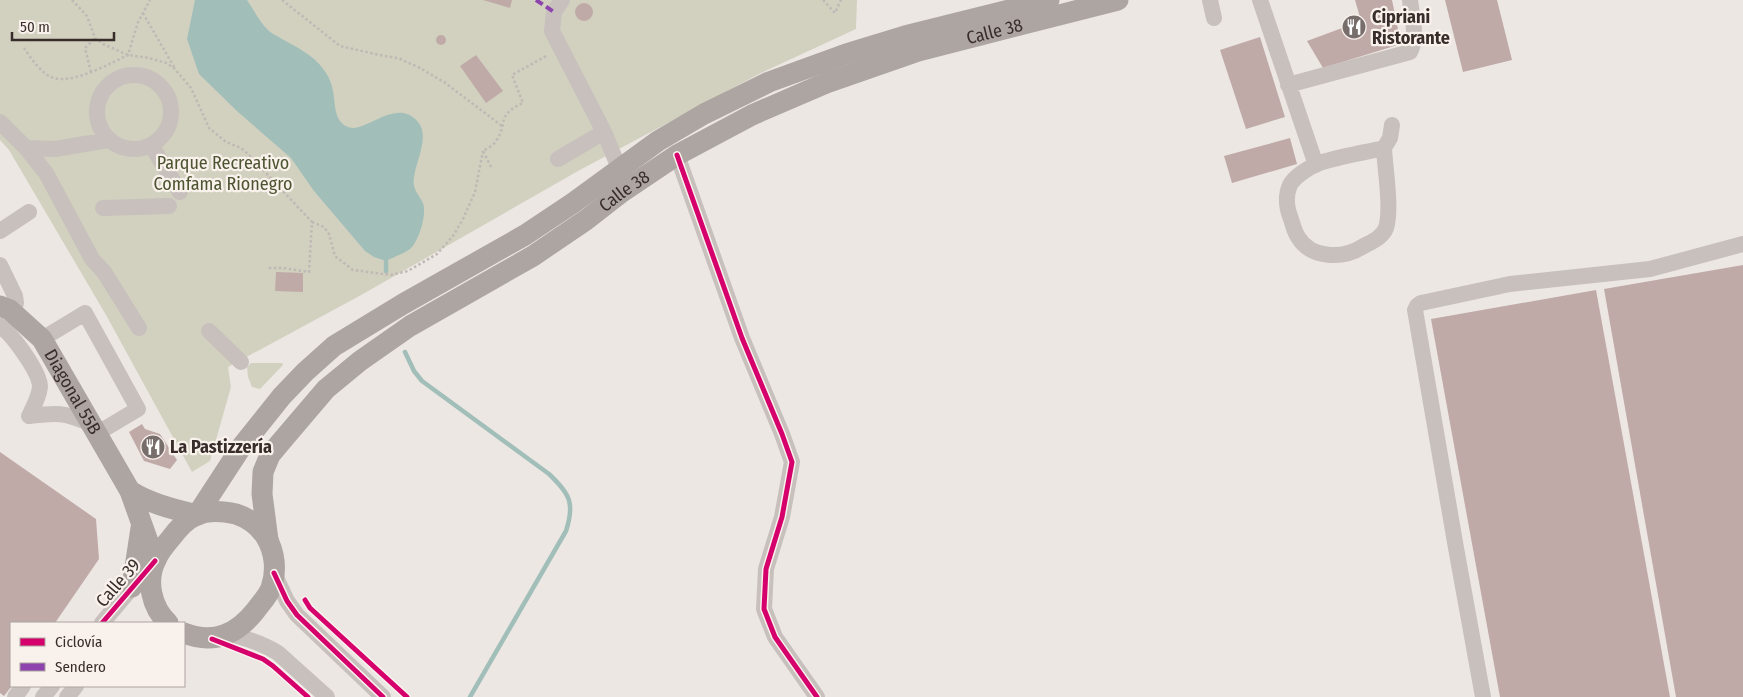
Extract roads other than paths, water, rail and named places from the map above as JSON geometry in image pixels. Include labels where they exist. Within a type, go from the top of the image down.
[{"type":"main road","name":"Calle 38","points":[[197,515],[238,451],[282,396],[334,346],[403,304],[525,235],[573,203],[658,141],[704,114],[769,82],[846,54],[906,36],[1049,0]]},
{"type":"main road","name":"Calle 38","points":[[274,573],[274,557],[268,540],[262,494],[263,472],[275,449],[326,389],[410,326],[533,256],[677,155],[760,112],[826,83],[918,51],[1118,0]]},
{"type":"main road","name":"Diagonal 55B","points":[[4,314],[42,339],[130,491],[155,561]]},
{"type":"main road","points":[[130,491],[143,500],[197,515]]},
{"type":"main road","points":[[167,622],[160,614],[152,593],[152,574],[155,561],[186,521],[197,515],[218,511],[243,516],[256,525],[268,540]]},
{"type":"main road","points":[[132,588],[141,526]]},
{"type":"main road","points":[[189,637],[212,639],[228,634],[247,620],[271,587],[274,573]]},
{"type":"street","points":[[1210,0],[1214,18]]},
{"type":"street","points":[[1288,85],[1410,52],[1414,38],[1410,0]]},
{"type":"street","points":[[560,1],[554,12],[552,30],[604,132],[619,168]]},
{"type":"street","points":[[1260,2],[1316,165]]},
{"type":"street","points":[[132,75],[144,77],[155,82],[164,91],[170,102],[171,115],[168,127],[161,138],[151,145],[139,149],[127,149],[108,140],[96,116],[97,104],[102,92],[110,83],[132,75]]},
{"type":"street","points":[[0,122],[26,148],[46,173],[92,259],[104,272],[139,328]]},
{"type":"street","points":[[1384,148],[1316,165],[1296,178],[1290,185],[1286,198],[1288,213],[1297,236],[1305,246],[1318,253],[1331,256],[1354,252],[1378,238],[1385,230],[1388,214],[1384,148],[1390,138],[1392,125]]},
{"type":"street","points":[[558,159],[604,132]]},
{"type":"street","points":[[26,148],[56,149],[108,140]]},
{"type":"street","points":[[151,145],[180,192]]},
{"type":"street","points":[[677,155],[742,338],[792,462],[782,517],[766,569],[764,609],[775,637],[817,697]]},
{"type":"street","points":[[103,208],[169,206]]},
{"type":"street","points":[[0,231],[29,212]]},
{"type":"street","points":[[1483,697],[1415,310],[1417,306],[1421,303],[1510,284],[1650,269],[1743,244]]},
{"type":"street","points":[[0,265],[15,296],[16,303],[4,314],[27,356],[40,386],[29,416],[57,413],[75,417],[93,428],[138,409],[85,313],[42,339]]},
{"type":"street","points":[[208,331],[241,362]]},
{"type":"street","name":"Calle 39","points":[[103,622],[155,561]]},
{"type":"street","points":[[274,573],[287,600],[297,615],[383,697]]},
{"type":"street","points":[[228,634],[252,640],[278,653],[326,697]]},
{"type":"street","points":[[42,697],[51,687]]},
{"type":"street","points":[[67,697],[75,687]]},
{"type":"water","points":[[195,0],[247,0],[269,31],[304,52],[320,65],[331,82],[339,120],[348,127],[363,126],[382,117],[400,113],[409,115],[418,122],[423,134],[423,141],[415,171],[414,184],[415,190],[424,205],[424,218],[415,243],[410,249],[386,261],[374,257],[365,251],[314,191],[291,158],[238,112],[199,74],[187,39]]},
{"type":"waterway","points":[[386,261],[386,271]]},
{"type":"waterway","points":[[405,352],[414,371],[422,381],[549,474],[562,487],[569,500],[570,513],[566,531],[470,697]]},
{"type":"place","name":"Cipriani Ristorante","points":[[1354,27]]},
{"type":"place","name":"La Pastizzería","points":[[153,447]]},
{"type":"park label","name":"Parque Recreativo Comfama Rionegro","points":[[223,173]]}]
